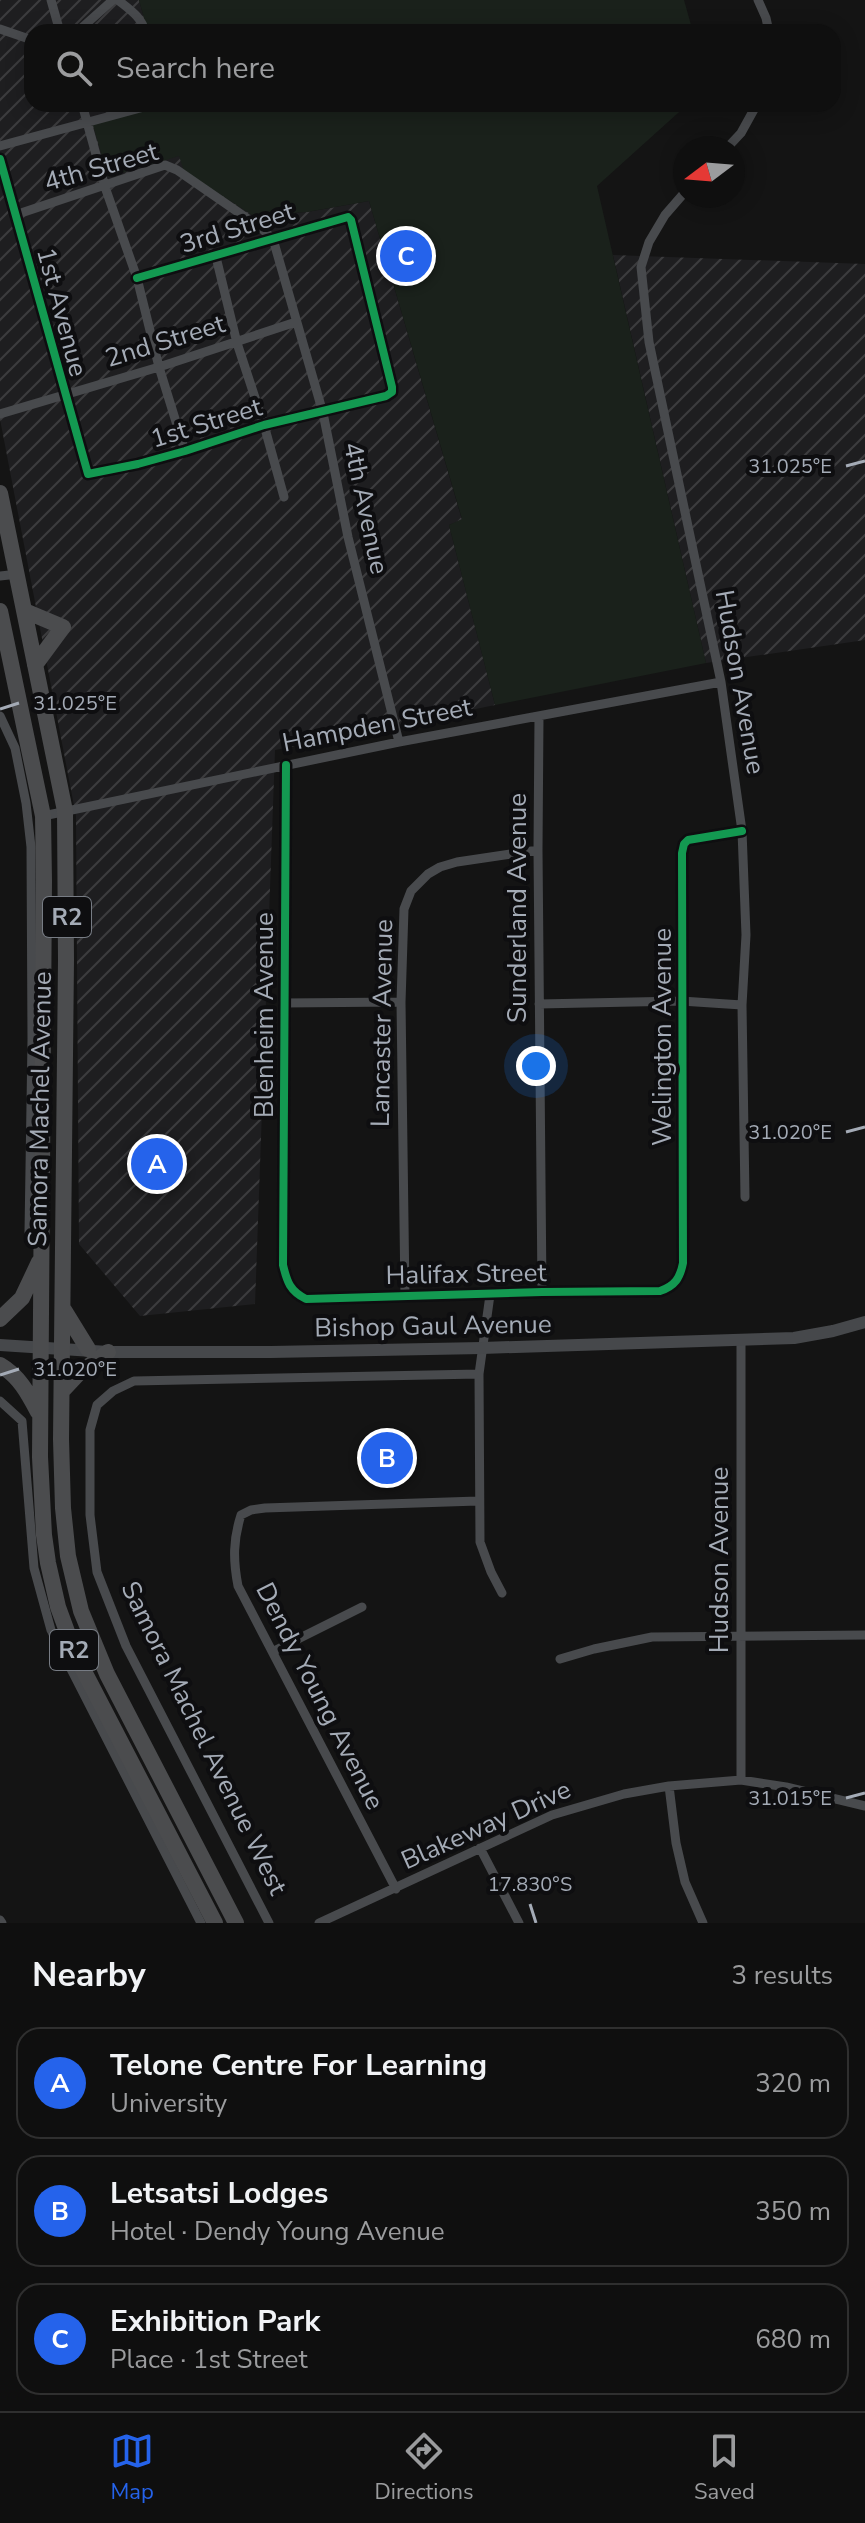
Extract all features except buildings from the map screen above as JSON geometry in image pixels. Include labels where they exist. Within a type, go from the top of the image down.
[{"type":"highway","name":"Samora Machel Avenue","points":[[0,493],[65,811],[67,947],[62,1348]]},
{"type":"highway","name":"Samora Machel Avenue","points":[[0,611],[43,816],[41,1346]]},
{"type":"highway","points":[[25,611],[63,627],[35,665]]},
{"type":"highway","points":[[0,1319],[22,1298],[42,1255]]},
{"type":"highway","points":[[62,1305],[88,1349]]},
{"type":"highway","name":"R2","points":[[41,1346],[44,1535],[58,1607],[82,1669],[215,1923]]},
{"type":"highway","name":"Samora Machel Avenue West","points":[[62,1348],[63,1508],[68,1556],[81,1611],[107,1674],[236,1923]]},
{"type":"highway","points":[[63,1390],[78,1374],[108,1352]]},
{"type":"highway","points":[[0,1365],[11,1372],[28,1393],[40,1417]]},
{"type":"main road","name":"Bishop Gaul Avenue","points":[[0,1345],[108,1352],[482,1348],[811,1336],[865,1322]]},
{"type":"street","points":[[51,0],[58,24]]},
{"type":"street","points":[[87,24],[116,0],[143,24]]},
{"type":"street","points":[[758,0],[767,24]]},
{"type":"street","points":[[0,29],[24,37]]},
{"type":"street","points":[[85,112],[105,187],[137,278],[159,367],[185,451]]},
{"type":"street","points":[[0,146],[125,112]]},
{"type":"street","points":[[738,136],[753,112]]},
{"type":"street","name":"1st Avenue","points":[[0,159],[4,190],[15,215],[88,474]]},
{"type":"street","name":"4th Street","points":[[15,215],[165,165],[171,166],[273,239]]},
{"type":"street","name":"Hudson Avenue","points":[[673,206],[649,242],[641,267],[642,282],[649,342],[721,682],[742,831],[746,935],[742,1005],[745,1197]]},
{"type":"street","name":"3rd Street","points":[[137,278],[348,217]]},
{"type":"street","name":"1st Street","points":[[88,474],[138,464],[264,425],[323,413],[392,392],[348,217]]},
{"type":"street","name":"4th Avenue","points":[[273,239],[323,413],[348,537],[399,742]]},
{"type":"street","points":[[216,257],[237,343],[284,497]]},
{"type":"street","name":"2nd Street","points":[[0,414],[237,343],[296,322]]},
{"type":"street","points":[[0,576],[18,574]]},
{"type":"street","name":"Hampden Street","points":[[43,816],[399,742],[721,682]]},
{"type":"street","points":[[0,716],[15,748],[31,847],[29,1232]]},
{"type":"street","name":"Sunderland Avenue","points":[[539,717],[542,1292]]},
{"type":"street","name":"Blenheim Avenue","points":[[283,1265],[286,765]]},
{"type":"street","name":"Welington Avenue","points":[[671,1287],[681,1273],[683,1263],[681,1001],[684,844],[695,837],[742,831]]},
{"type":"street","name":"Lancaster Avenue","points":[[405,1295],[401,1002],[404,909],[411,891],[440,867],[538,850]]},
{"type":"street","points":[[539,1004],[681,1001],[742,1005]]},
{"type":"street","points":[[283,1003],[401,1002]]},
{"type":"street","name":"Halifax Street","points":[[283,1265],[286,1281],[293,1292],[306,1299],[660,1291],[671,1287]]},
{"type":"street","points":[[490,1295],[479,1374],[478,1501],[480,1542],[502,1593]]},
{"type":"street","name":"Hudson Avenue","points":[[741,1339],[741,1780]]},
{"type":"street","name":"Bishop Gaul Avenue","points":[[90,1430],[97,1405],[113,1391],[134,1381],[479,1374]]},
{"type":"street","points":[[0,1401],[22,1421],[34,1568],[51,1630],[201,1923]]},
{"type":"street","name":"Samora Machel Avenue West","points":[[90,1430],[92,1529],[97,1572],[111,1612],[269,1923]]},
{"type":"street","name":"Dendy Young Avenue","points":[[396,1889],[238,1586],[233,1561],[235,1534],[241,1515],[265,1508],[478,1501]]},
{"type":"street","points":[[274,1651],[362,1607]]},
{"type":"street","points":[[560,1659],[652,1637],[865,1635]]},
{"type":"street","name":"Blakeway Drive","points":[[319,1923],[552,1815],[624,1794],[669,1786],[741,1780],[865,1806]]},
{"type":"street","points":[[669,1786],[676,1843],[685,1882],[703,1923]]},
{"type":"street","points":[[480,1848],[519,1923]]},
{"type":"shaded area","points":[[0,0],[139,0],[146,24],[24,24],[24,112],[133,112],[93,125],[179,156],[252,215],[307,212],[369,201],[462,520],[449,525],[495,705],[275,750],[255,1304],[140,1316],[79,1244],[76,816],[0,419]]},
{"type":"shaded area","points":[[139,0],[684,0],[691,24],[146,24]]},
{"type":"shaded area","points":[[133,112],[679,112],[597,186],[706,663],[495,705],[449,525],[462,519],[369,201],[307,212],[252,215],[184,171],[179,156],[108,177],[93,125]]},
{"type":"shaded area","points":[[613,255],[865,264],[865,640],[706,663]]},
{"type":"cycle path","points":[[0,159],[88,474],[138,464],[264,425],[392,392],[348,217],[137,278]]},
{"type":"cycle path","points":[[286,765],[283,1265],[290,1285],[306,1299],[660,1291],[673,1284],[683,1263],[682,853],[688,840],[742,831]]},
{"type":"place","name":"Exhibition Park","points":[[406,256]]},
{"type":"place","name":"Telone Centre For Learning","points":[[157,1164]]},
{"type":"place","name":"Letsatsi Lodges","points":[[387,1458]]}]
